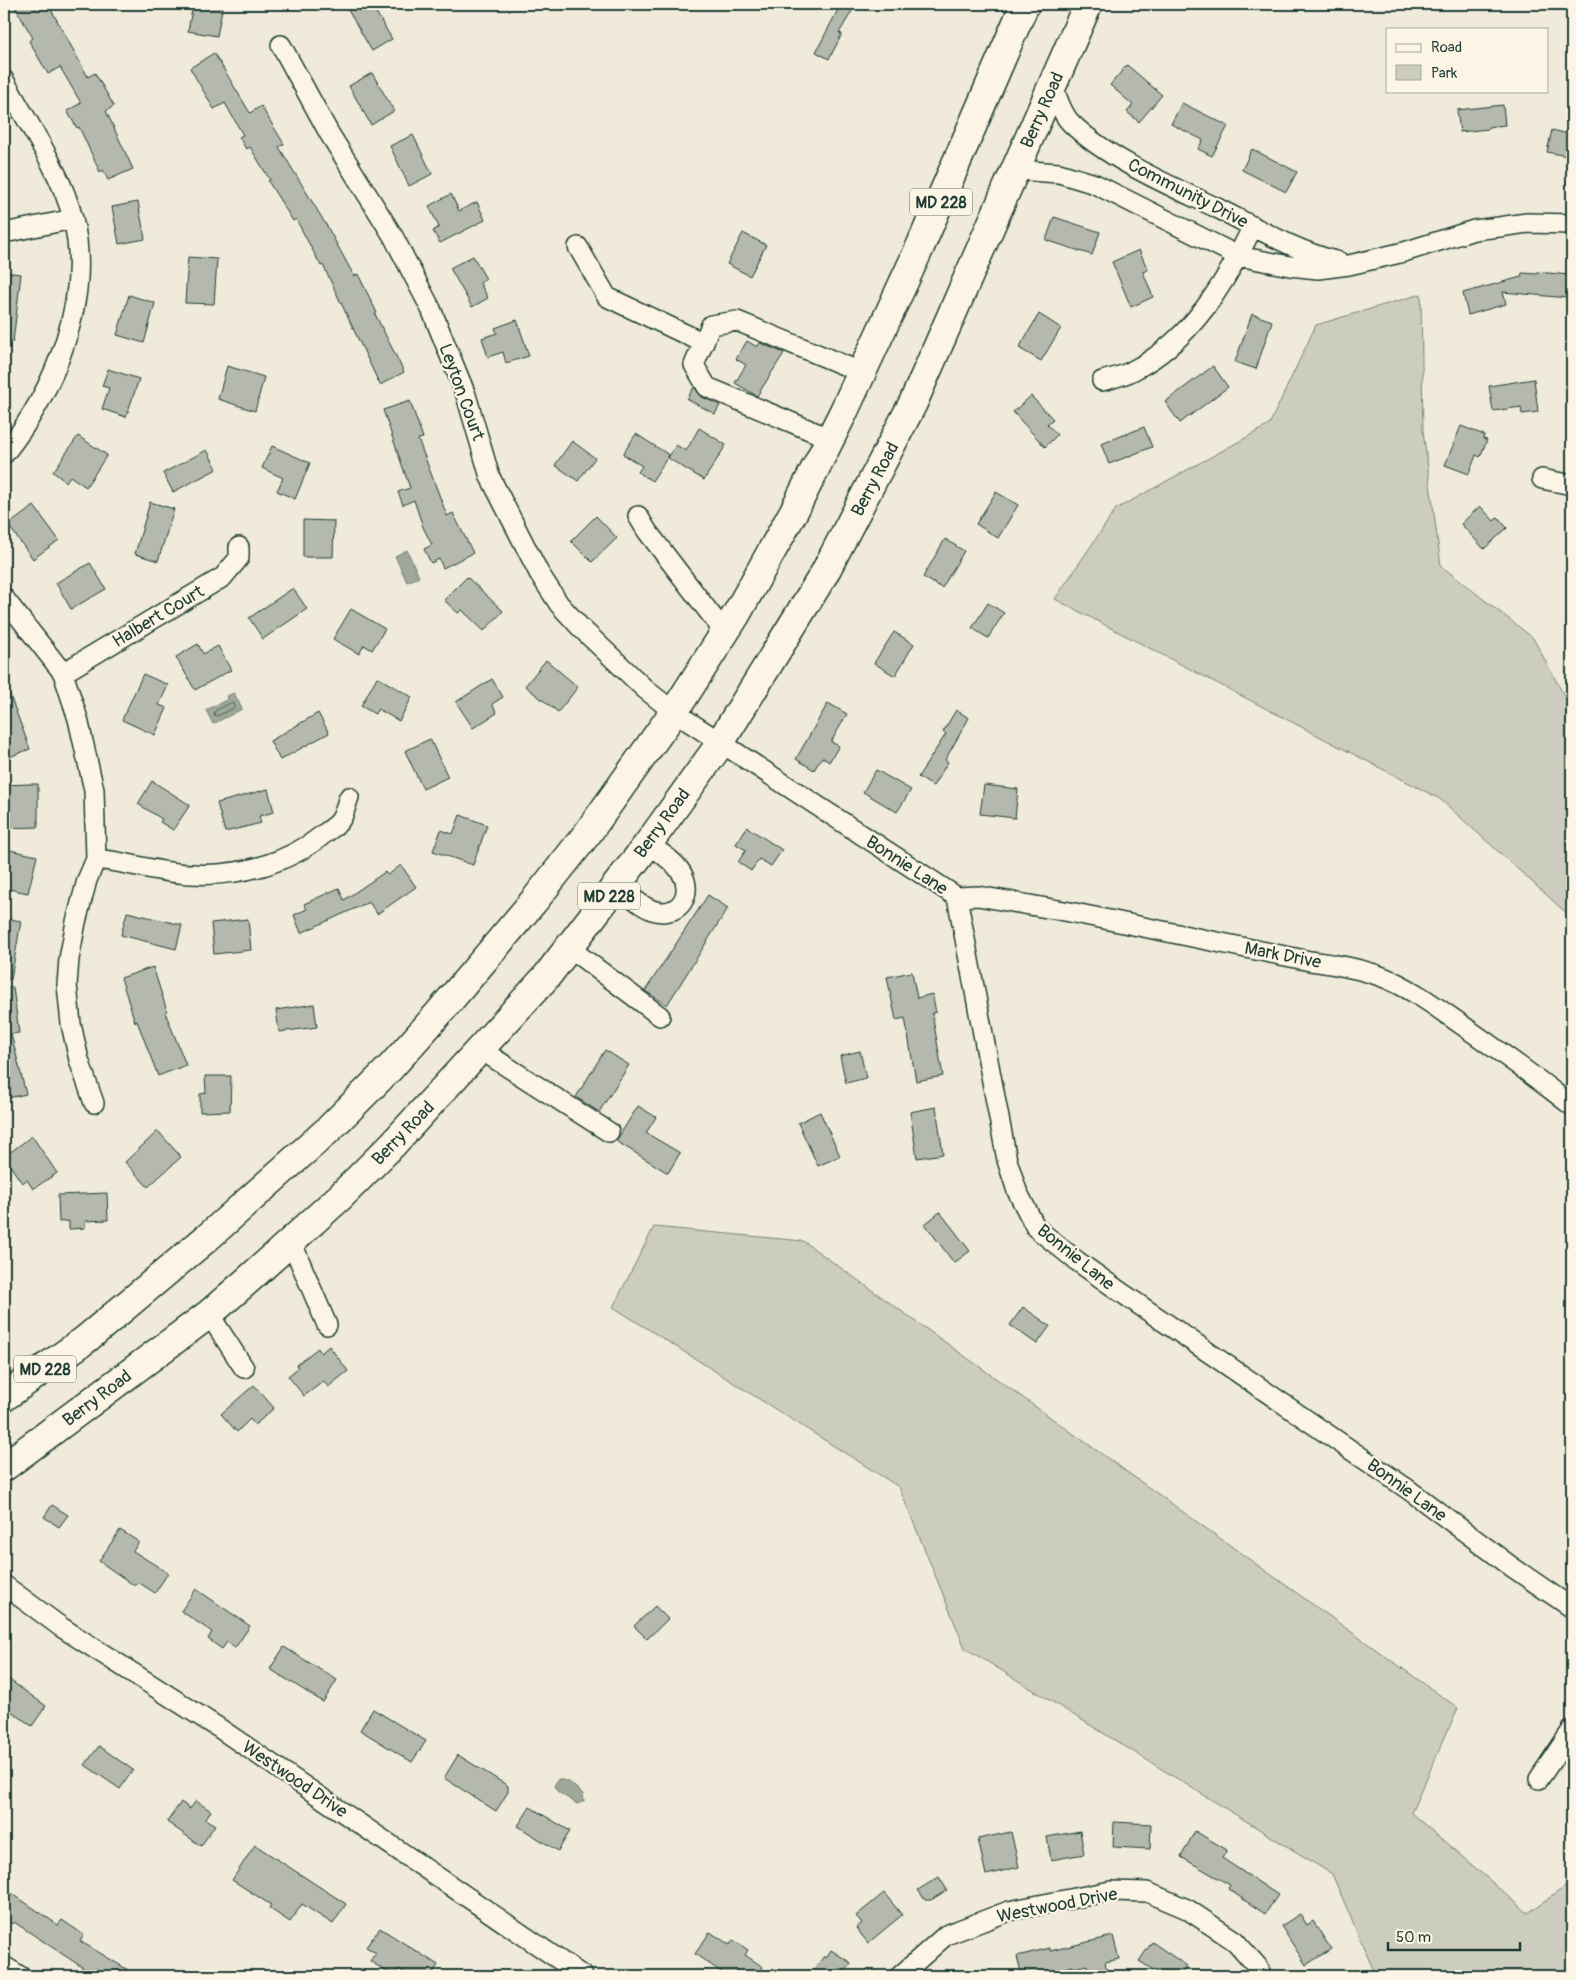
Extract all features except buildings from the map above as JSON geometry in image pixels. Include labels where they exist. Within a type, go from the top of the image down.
[{"type":"highway","name":"MD 228","points":[[4,1397],[86,1340],[208,1237],[328,1130],[391,1067],[445,1006],[564,864],[674,712],[725,633],[767,562],[831,439],[942,200],[1025,4]]},
{"type":"highway","name":"Berry Road","points":[[4,1467],[209,1314],[340,1197],[393,1144],[547,976],[617,886],[720,742],[824,574],[917,394],[1088,4]]},
{"type":"street","name":"Leyton Court","points":[[282,45],[329,133],[393,236],[430,309],[466,395],[490,477],[539,573],[559,604],[581,628],[645,689],[674,712]]},
{"type":"street","points":[[4,80],[60,182],[73,219],[78,259],[74,308],[68,333],[47,387],[34,412],[4,454]]},
{"type":"street","name":"Community Drive","points":[[1053,87],[1064,115],[1071,124],[1124,162],[1284,243],[1318,257],[1349,265]]},
{"type":"street","name":"Community Drive","points":[[1016,170],[1059,174],[1096,184],[1238,256],[1281,265],[1318,269],[1349,265],[1404,252],[1474,230],[1527,223],[1572,224]]},
{"type":"street","points":[[1132,202],[1147,174]]},
{"type":"street","points":[[4,233],[73,219]]},
{"type":"street","points":[[1102,381],[1130,372],[1150,361],[1183,335],[1211,301],[1238,256],[1253,226]]},
{"type":"street","points":[[578,247],[607,297],[704,343]]},
{"type":"street","points":[[831,439],[707,387],[694,365],[711,325],[737,321],[862,373]]},
{"type":"street","points":[[1542,479],[1572,484]]},
{"type":"street","points":[[638,516],[647,531],[725,633]]},
{"type":"street","name":"Halbert Court","points":[[63,673],[223,577],[240,558],[239,548]]},
{"type":"street","points":[[4,598],[63,673],[78,719],[94,790],[96,859],[87,880],[76,922],[69,959],[67,985],[72,1029],[79,1060],[94,1103]]},
{"type":"street","name":"Bonnie Lane","points":[[674,712],[957,897],[1007,1160],[1017,1191],[1036,1228],[1122,1294],[1409,1490],[1504,1561],[1572,1608]]},
{"type":"street","points":[[96,859],[120,861],[190,874],[236,871],[264,866],[293,855],[314,842],[341,821],[349,797]]},
{"type":"street","points":[[617,886],[652,910],[668,912],[678,908],[685,896],[687,885],[681,871],[648,844]]},
{"type":"street","name":"Mark Drive","points":[[957,897],[978,896],[1070,912],[1337,965],[1381,977],[1405,988],[1443,1012],[1531,1072],[1572,1106]]},
{"type":"street","points":[[568,947],[660,1016]]},
{"type":"street","points":[[481,1050],[609,1132]]},
{"type":"street","points":[[291,1241],[327,1324]]},
{"type":"street","points":[[209,1314],[244,1368]]},
{"type":"street","name":"Westwood Drive","points":[[4,1585],[61,1627],[219,1728],[583,1976]]},
{"type":"street","points":[[1540,1779],[1572,1730]]},
{"type":"street","name":"Westwood Drive","points":[[900,1976],[946,1935],[1009,1911],[1111,1891],[1147,1892],[1187,1910],[1235,1941],[1259,1968],[1261,1976]]},
{"type":"street","points":[[4,1966],[20,1976]]},
{"type":"green space","points":[[1421,294],[1423,431],[1441,566],[1533,638],[1572,710],[1572,918],[1440,799],[1055,599],[1116,509],[1269,425],[1316,325]]},
{"type":"green space","points":[[654,1227],[803,1241],[1458,1708],[1411,1813],[1528,1913],[1572,1882],[1572,1976],[1376,1976],[1332,1874],[965,1648],[899,1487],[613,1307]]},
{"type":"water","points":[[407,550],[419,577],[407,582],[395,556]]},
{"type":"water","points":[[234,693],[242,709],[213,724],[206,710],[228,699],[227,696]]},
{"type":"water","points":[[558,1779],[569,1782],[583,1794],[584,1801],[577,1804],[558,1792],[554,1786]]}]
